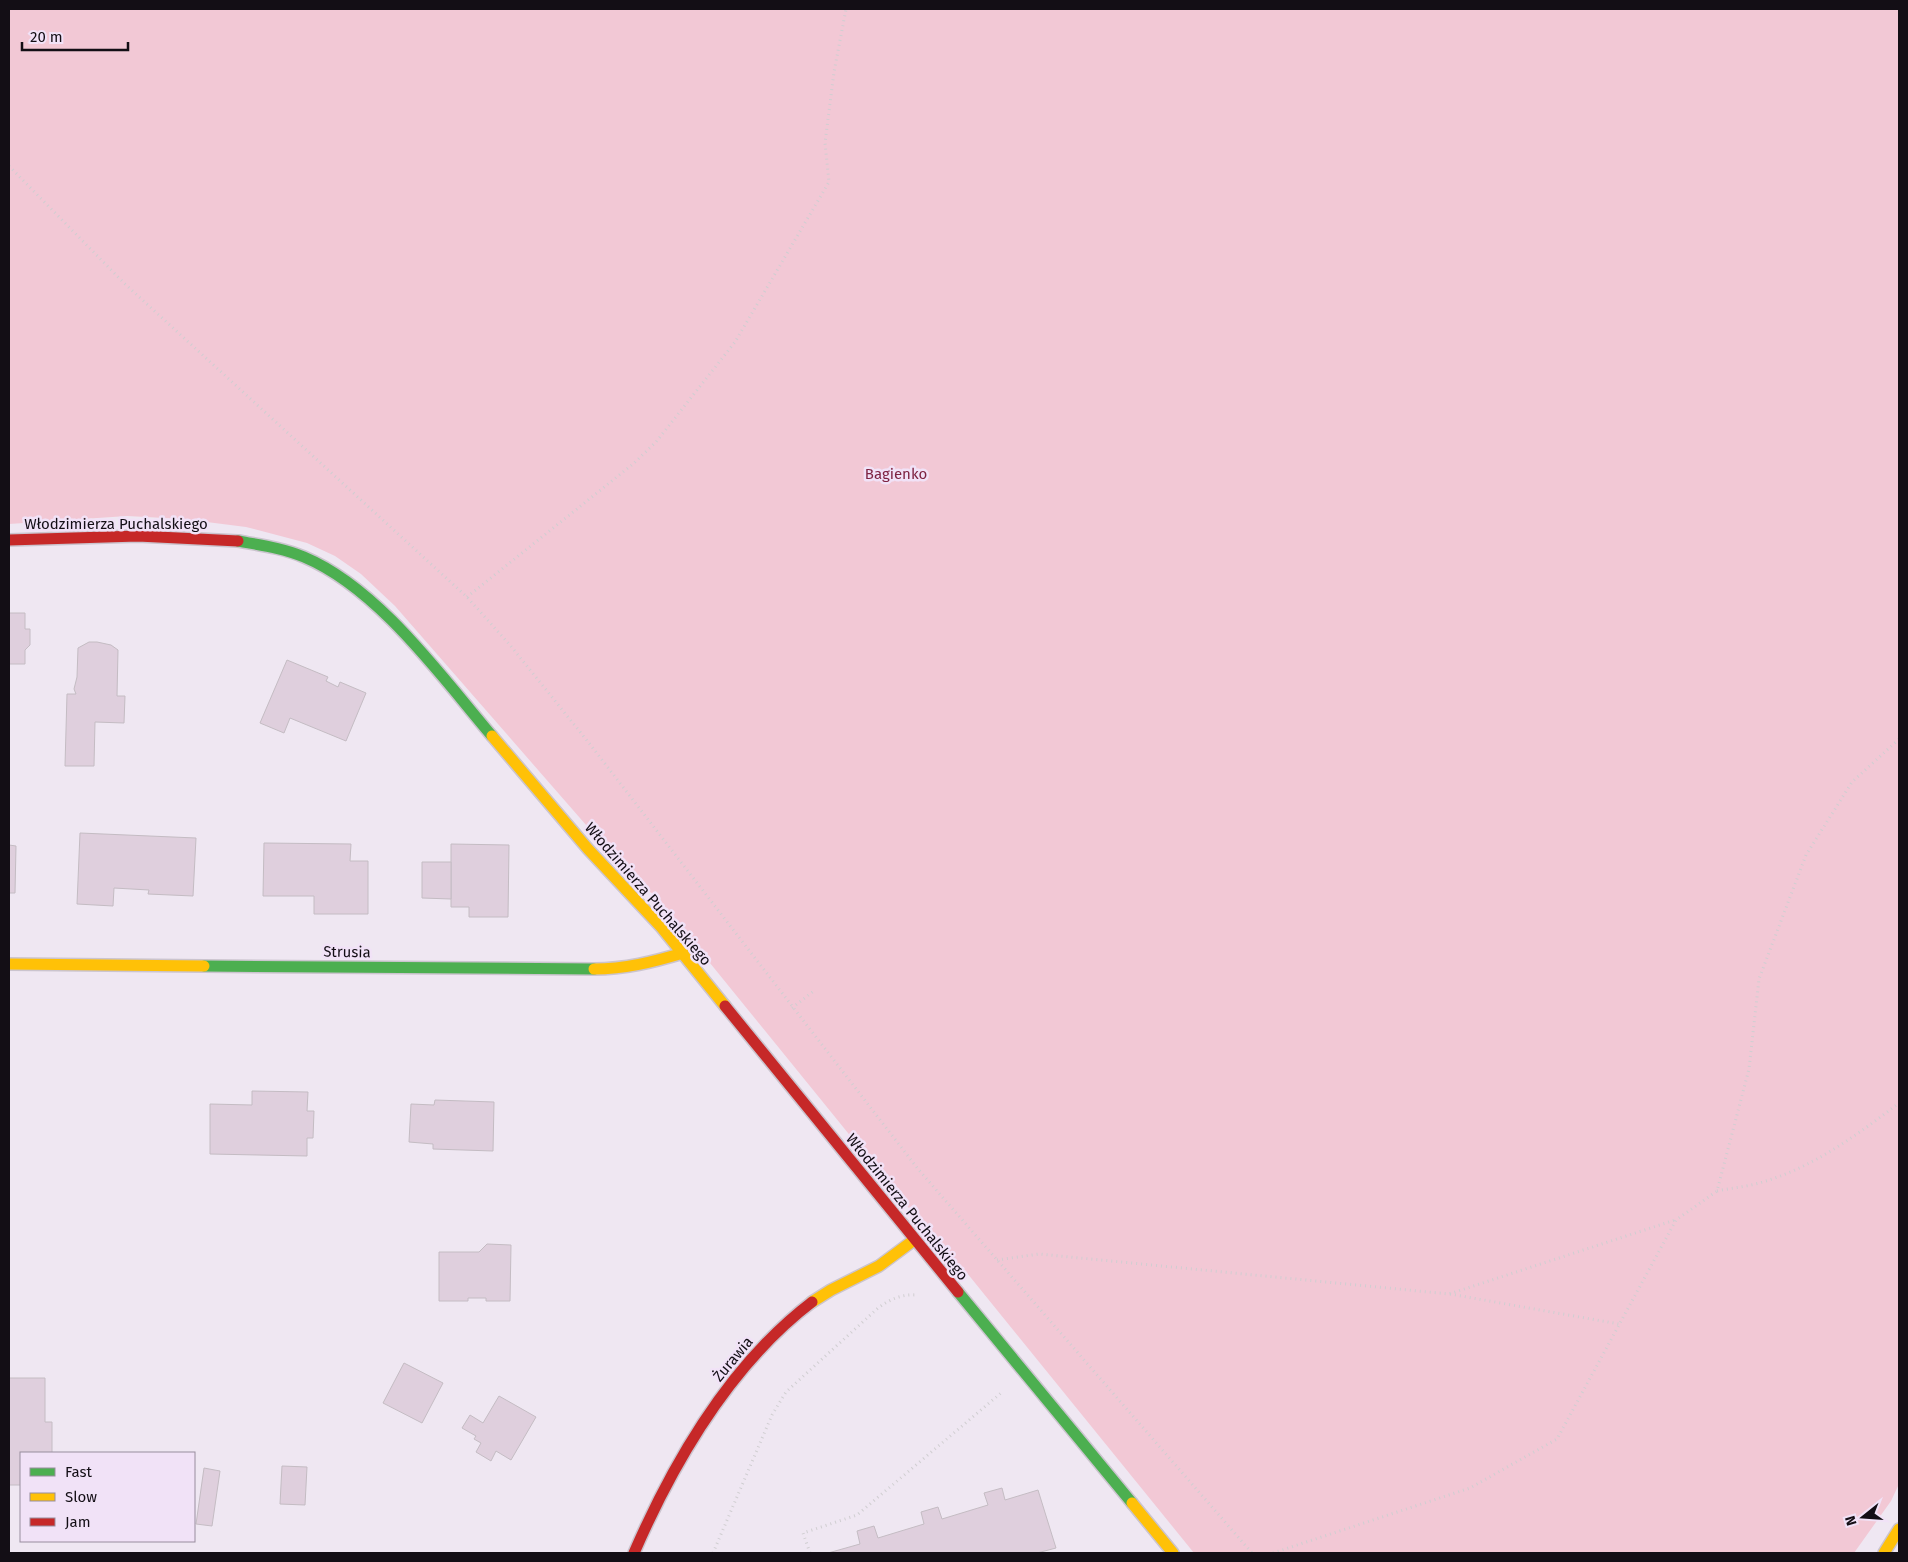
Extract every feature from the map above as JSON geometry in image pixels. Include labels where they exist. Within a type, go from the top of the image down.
[{"type":"street","name":"Włodzimierza Puchalskiego","points":[[9,540],[138,536],[234,540],[306,558],[343,579],[378,608],[421,652],[588,849],[642,906],[914,1240],[1027,1374],[1173,1553]]},
{"type":"street","name":"Strusia","points":[[9,964],[613,969],[642,965],[682,954]]},
{"type":"street","name":"Żurawia","points":[[634,1553],[654,1509],[683,1458],[718,1401],[754,1354],[777,1331],[817,1298],[838,1285],[876,1268],[914,1240]]},
{"type":"street","points":[[1884,1553],[1899,1529]]},
{"type":"path","points":[[467,597],[633,464],[656,442],[735,342],[829,182],[825,143],[834,72],[846,9]]},
{"type":"path","points":[[9,166],[138,296],[467,597],[510,644],[918,1169],[1252,1553]]},
{"type":"path","points":[[1717,1191],[1749,1069],[1760,980],[1806,855],[1852,782],[1899,739]]},
{"type":"path","points":[[792,1008],[815,990]]},
{"type":"path","points":[[1449,1294],[1676,1220],[1717,1191],[1758,1183],[1787,1174],[1846,1141],[1899,1102]]},
{"type":"path","points":[[1273,1553],[1470,1488],[1557,1439],[1676,1220]]},
{"type":"path","points":[[997,1260],[1039,1254],[1449,1294],[1619,1324]]},
{"type":"path","points":[[713,1553],[772,1414],[786,1392],[809,1369],[888,1300],[900,1296],[925,1296]]},
{"type":"path","points":[[810,1553],[804,1532],[857,1515],[1008,1387]]},
{"type":"green space","name":"Bagienko","points":[[9,9],[1899,9],[1899,1484],[1891,1501],[1854,1553],[1194,1553],[967,1273],[964,1276],[654,894],[641,888],[395,606],[361,574],[335,556],[307,543],[246,527],[183,519],[127,516],[9,524]]},
{"type":"building","points":[[9,613],[25,613],[25,629],[30,629],[30,645],[25,650],[25,664],[9,664]]},
{"type":"building","points":[[89,642],[111,645],[118,650],[117,696],[125,696],[124,723],[95,722],[94,766],[65,766],[67,694],[76,694],[74,689],[77,677],[78,648]]},
{"type":"building","points":[[287,660],[328,677],[326,681],[338,687],[340,682],[366,693],[346,741],[290,718],[284,733],[260,723]]},
{"type":"building","points":[[80,833],[196,838],[193,896],[148,894],[149,890],[114,888],[113,906],[77,904]]},
{"type":"building","points":[[264,843],[351,844],[350,861],[368,861],[368,914],[314,914],[314,896],[263,896]]},
{"type":"building","points":[[451,844],[509,845],[508,917],[469,917],[469,907],[451,907]]},
{"type":"building","points":[[9,845],[16,846],[15,893],[9,893]]},
{"type":"building","points":[[422,862],[451,862],[451,899],[422,898]]},
{"type":"building","points":[[252,1091],[308,1092],[307,1111],[314,1111],[313,1138],[307,1138],[307,1156],[210,1154],[210,1104],[252,1105]]},
{"type":"building","points":[[435,1100],[494,1102],[493,1151],[433,1149],[433,1144],[409,1142],[411,1104],[434,1105]]},
{"type":"building","points":[[487,1244],[511,1245],[510,1301],[486,1301],[486,1298],[468,1298],[468,1301],[439,1301],[439,1252],[479,1252]]},
{"type":"building","points":[[404,1363],[443,1383],[422,1423],[383,1403]]},
{"type":"building","points":[[9,1378],[45,1378],[45,1422],[52,1422],[52,1452],[20,1452],[20,1485],[9,1485]]},
{"type":"building","points":[[499,1396],[536,1417],[511,1460],[496,1451],[491,1461],[476,1452],[481,1443],[474,1439],[476,1436],[462,1428],[470,1415],[483,1423]]},
{"type":"building","points":[[282,1466],[307,1467],[305,1505],[280,1504]]},
{"type":"building","points":[[204,1468],[220,1471],[212,1526],[196,1524]]},
{"type":"building","points":[[1002,1488],[1005,1500],[1038,1490],[1056,1548],[1037,1553],[828,1553],[860,1544],[857,1531],[874,1526],[878,1538],[924,1524],[921,1512],[938,1507],[942,1519],[988,1505],[984,1493]]},
{"type":"traffic: fast","points":[[238,541],[280,549],[304,557],[331,571],[357,590],[383,611],[407,636],[492,736]]},
{"type":"traffic: fast","points":[[204,966],[594,969]]},
{"type":"traffic: fast","points":[[958,1292],[1132,1503]]},
{"type":"traffic: slow","points":[[492,736],[588,849],[662,928],[725,1006]]},
{"type":"traffic: slow","points":[[594,969],[617,968],[683,953]]},
{"type":"traffic: slow","points":[[9,964],[204,966]]},
{"type":"traffic: slow","points":[[812,1302],[831,1290],[879,1266],[914,1240]]},
{"type":"traffic: slow","points":[[1132,1503],[1173,1553]]},
{"type":"traffic: slow","points":[[1884,1553],[1899,1529]]},
{"type":"traffic: jam","points":[[9,540],[138,536],[238,541]]},
{"type":"traffic: jam","points":[[725,1006],[958,1292]]},
{"type":"traffic: jam","points":[[634,1553],[667,1484],[708,1416],[756,1354],[812,1302]]}]
